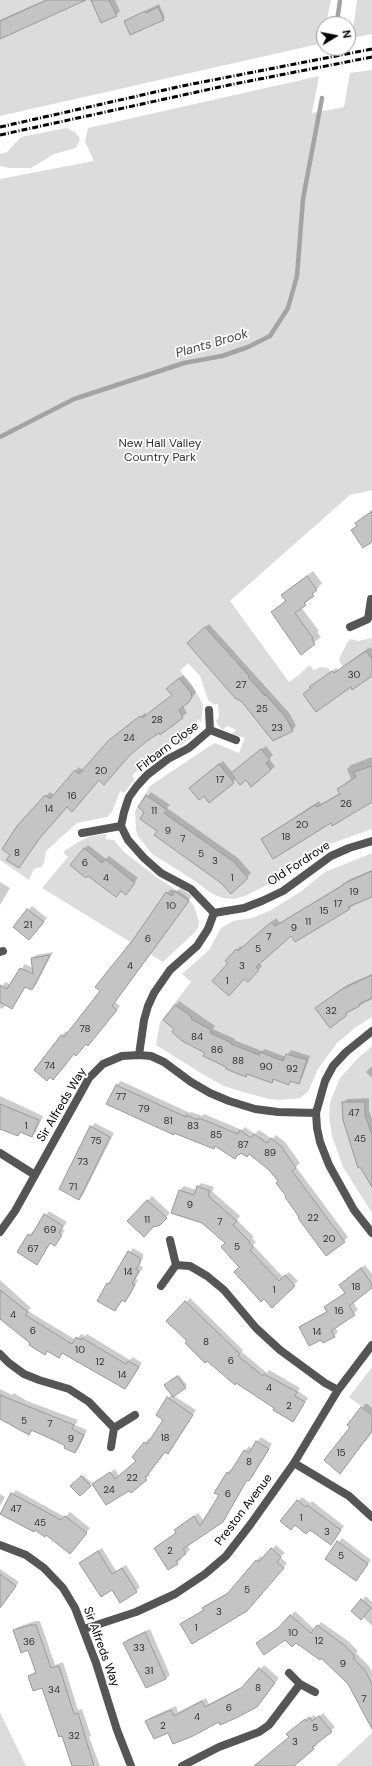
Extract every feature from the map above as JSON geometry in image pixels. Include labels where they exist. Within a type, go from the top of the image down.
[{"type":"street","points":[[350,627],[370,619],[371,599]]},
{"type":"street","name":"Firbarn Close","points":[[209,710],[210,730]]},
{"type":"street","name":"Firbarn Close","points":[[210,730],[236,740]]},
{"type":"street","name":"Firbarn Close","points":[[121,826],[129,798],[147,775],[168,760],[189,748],[210,730]]},
{"type":"street","points":[[82,833],[121,826],[128,840],[144,858],[161,872],[191,889],[214,913],[208,929],[196,946],[170,970],[154,993],[144,1020],[139,1055]]},
{"type":"street","name":"Old Fordrove","points":[[214,913],[244,908],[262,901],[295,883],[331,856],[349,848],[372,841]]},
{"type":"street","points":[[372,1031],[346,1052],[333,1066],[325,1081],[316,1113],[320,1142],[329,1165],[354,1210],[372,1233]]},
{"type":"street","name":"Sir Alfreds Way","points":[[0,1232],[15,1212],[89,1078],[103,1064],[122,1056],[151,1056],[164,1062],[191,1082],[210,1093],[229,1101],[278,1112],[316,1113]]},
{"type":"street","points":[[0,1153],[35,1175]]},
{"type":"street","points":[[161,1286],[176,1265],[170,1240]]},
{"type":"street","points":[[176,1265],[190,1266],[208,1276],[224,1290],[256,1328],[280,1350],[325,1383],[338,1390]]},
{"type":"street","name":"Preston Avenue","points":[[84,1629],[136,1612],[175,1594],[205,1574],[226,1556],[294,1463],[338,1390],[372,1345]]},
{"type":"street","points":[[0,1354],[24,1374],[69,1389],[89,1402],[114,1428]]},
{"type":"street","points":[[111,1447],[114,1428],[135,1415]]},
{"type":"street","points":[[294,1463],[350,1496],[372,1517]]},
{"type":"street","name":"Sir Alfreds Way","points":[[0,1545],[26,1555],[54,1578],[75,1608],[84,1629],[117,1730],[131,1766]]},
{"type":"street","points":[[288,1673],[300,1684],[315,1692]]},
{"type":"street","points":[[182,1766],[212,1750],[259,1732],[269,1725],[300,1684]]},
{"type":"green space","points":[[0,0],[331,0],[328,16],[316,16],[316,45],[0,116]]},
{"type":"green space","points":[[357,0],[372,0],[372,34],[356,37],[355,16]]},
{"type":"green space","name":"New Hall Valley Country Park","points":[[372,70],[372,490],[350,495],[230,601],[289,682],[309,665],[314,670],[320,667],[328,668],[335,675],[344,668],[339,661],[348,641],[351,639],[358,641],[372,638],[372,829],[324,846],[309,855],[286,874],[245,896],[234,899],[222,898],[211,893],[192,879],[152,854],[138,836],[136,830],[135,811],[150,786],[215,743],[239,753],[245,738],[232,734],[236,730],[232,728],[227,726],[223,730],[218,725],[216,721],[219,717],[218,704],[213,704],[208,700],[200,676],[188,663],[180,671],[191,683],[203,705],[201,722],[198,719],[193,730],[188,734],[191,738],[180,746],[177,743],[166,748],[157,754],[160,758],[152,763],[149,759],[141,766],[132,776],[135,779],[124,793],[120,791],[112,812],[107,817],[77,823],[46,851],[44,863],[41,867],[34,869],[29,880],[0,860],[0,179],[94,161],[85,142],[88,128],[319,76],[312,113],[344,107],[350,73]]},
{"type":"green space","points":[[66,128],[75,132],[80,139],[76,148],[54,154],[31,168],[10,168],[0,166],[0,154],[7,152],[21,137]]},
{"type":"green space","points":[[107,834],[105,839],[114,840],[124,852],[158,878],[186,896],[194,906],[199,922],[198,928],[163,962],[42,888],[68,857],[63,852],[91,836]]},
{"type":"green space","points":[[372,853],[372,1017],[356,1027],[337,1043],[318,1069],[308,1092],[300,1098],[281,1100],[269,1099],[243,1092],[224,1086],[156,1045],[160,1022],[191,982],[182,974],[209,950],[221,928],[233,921],[252,918],[271,910],[300,892],[325,872]]},
{"type":"green space","points":[[372,1046],[372,1213],[343,1167],[332,1136],[329,1115],[330,1102],[340,1078],[358,1058]]},
{"type":"green space","points":[[372,1367],[372,1414],[349,1397]]},
{"type":"green space","points":[[0,1712],[26,1766],[0,1766]]},
{"type":"green space","points":[[372,1733],[372,1766],[336,1766]]},
{"type":"building","points":[[47,0],[86,0],[0,39],[0,21]]},
{"type":"building","points":[[91,0],[109,0],[117,16],[101,23]]},
{"type":"building","points":[[158,7],[164,20],[130,35],[124,21],[145,11],[146,13]]},
{"type":"building","points":[[372,511],[372,542],[363,548],[351,530],[357,526],[355,523]]},
{"type":"building","points":[[307,576],[317,590],[312,594],[314,596],[304,603],[306,605],[295,613],[313,638],[312,639],[315,644],[301,655],[271,612],[286,601],[281,595]]},
{"type":"building","points":[[205,627],[286,718],[293,731],[273,741],[242,702],[235,698],[187,643]]},
{"type":"building","points":[[366,651],[372,659],[372,676],[352,690],[351,687],[316,712],[303,694],[311,688],[309,687],[332,671],[334,673]]},
{"type":"building","points":[[179,678],[192,694],[189,702],[179,710],[183,718],[160,735],[159,733],[147,741],[130,755],[104,785],[99,780],[72,812],[67,807],[39,839],[19,868],[6,860],[10,855],[2,849],[17,826],[45,795],[50,799],[75,770],[79,774],[109,740],[140,716],[142,718],[172,695],[166,689]]},
{"type":"building","points":[[261,749],[270,760],[266,763],[271,770],[251,787],[246,780],[240,785],[231,773]]},
{"type":"building","points":[[219,764],[234,783],[209,803],[204,796],[199,800],[189,788]]},
{"type":"building","points":[[372,766],[372,802],[332,826],[331,823],[273,859],[261,839],[315,805],[317,807],[340,794],[337,789],[356,777],[354,772]]},
{"type":"building","points":[[146,795],[167,810],[164,813],[234,862],[248,878],[231,894],[221,883],[154,835],[157,831],[140,819],[144,812],[138,807]]},
{"type":"building","points":[[84,848],[102,863],[105,859],[135,883],[126,895],[121,891],[116,897],[88,876],[86,878],[70,865]]},
{"type":"building","points":[[372,871],[372,897],[348,907],[350,909],[295,942],[291,936],[256,967],[259,970],[248,982],[244,979],[229,996],[212,981],[228,963],[225,961],[236,949],[238,951],[271,922],[275,926],[343,884]]},
{"type":"building","points":[[175,891],[189,901],[112,1006],[117,1010],[88,1046],[86,1044],[76,1056],[74,1054],[53,1080],[50,1077],[47,1081],[34,1070],[61,1035],[64,1037],[100,991],[95,987],[135,937],[166,892],[172,896]]},
{"type":"building","points":[[27,909],[44,922],[29,940],[13,927]]},
{"type":"building","points":[[50,955],[32,990],[25,987],[12,1009],[0,1002],[0,985],[7,989],[20,968],[33,974],[31,958]]},
{"type":"building","points":[[372,975],[372,998],[359,1004],[360,1006],[346,1013],[346,1016],[330,1028],[315,1008],[342,989]]},
{"type":"building","points":[[175,1005],[192,1017],[191,1019],[211,1030],[210,1033],[232,1043],[231,1044],[259,1055],[260,1052],[283,1061],[286,1054],[307,1060],[299,1084],[290,1081],[289,1085],[273,1079],[272,1083],[247,1074],[246,1077],[226,1069],[226,1067],[203,1056],[205,1053],[182,1041],[172,1032],[174,1029],[163,1020]]},
{"type":"building","points":[[116,1085],[186,1117],[186,1115],[198,1120],[199,1118],[238,1134],[240,1130],[251,1138],[254,1134],[267,1143],[271,1138],[281,1146],[296,1168],[292,1171],[345,1242],[326,1256],[298,1218],[299,1217],[285,1197],[286,1196],[276,1183],[278,1181],[269,1170],[249,1154],[247,1157],[241,1153],[239,1155],[238,1154],[235,1159],[215,1146],[214,1149],[174,1133],[174,1135],[106,1104]]},
{"type":"building","points":[[342,1102],[365,1102],[365,1115],[372,1135],[372,1187],[360,1167],[358,1168],[343,1120]]},
{"type":"building","points":[[0,1104],[39,1120],[32,1137],[20,1132],[18,1136],[0,1129]]},
{"type":"building","points":[[90,1126],[110,1137],[79,1200],[59,1189]]},
{"type":"building","points":[[197,1186],[210,1191],[208,1196],[237,1221],[233,1225],[250,1242],[249,1243],[253,1247],[250,1250],[279,1281],[285,1275],[295,1286],[272,1308],[264,1299],[261,1302],[234,1272],[239,1267],[221,1247],[225,1243],[202,1223],[171,1213],[179,1190],[194,1195]]},
{"type":"building","points":[[147,1200],[167,1218],[159,1226],[154,1226],[144,1237],[127,1221]]},
{"type":"building","points":[[44,1214],[63,1226],[59,1233],[62,1235],[55,1246],[50,1243],[37,1265],[17,1252],[28,1234],[31,1236]]},
{"type":"building","points":[[128,1251],[140,1258],[140,1263],[136,1269],[139,1271],[132,1284],[135,1285],[125,1302],[122,1300],[115,1311],[97,1301],[107,1283],[109,1284]]},
{"type":"building","points":[[361,1268],[372,1284],[372,1288],[349,1306],[355,1315],[331,1331],[335,1337],[323,1343],[321,1340],[309,1346],[299,1327],[327,1312],[324,1307],[345,1293],[339,1285]]},
{"type":"building","points":[[0,1290],[28,1312],[25,1315],[72,1344],[76,1337],[81,1340],[82,1338],[126,1364],[128,1361],[139,1367],[125,1389],[62,1353],[59,1358],[47,1351],[45,1355],[29,1345],[30,1343],[0,1319]]},
{"type":"building","points":[[185,1301],[240,1354],[238,1356],[263,1376],[264,1374],[297,1392],[295,1396],[305,1402],[293,1422],[273,1410],[274,1408],[236,1383],[235,1385],[207,1361],[205,1363],[185,1343],[187,1341],[166,1321]]},
{"type":"building","points":[[177,1376],[186,1388],[173,1397],[164,1385]]},
{"type":"building","points":[[0,1395],[74,1425],[72,1429],[84,1435],[75,1453],[64,1448],[65,1446],[58,1442],[31,1430],[29,1435],[0,1419]]},
{"type":"building","points":[[167,1397],[193,1415],[168,1454],[165,1452],[145,1478],[147,1480],[131,1493],[129,1491],[106,1505],[92,1484],[110,1472],[115,1479],[136,1461],[132,1457],[144,1442],[147,1444],[163,1420],[156,1415]]},
{"type":"building","points":[[361,1407],[372,1415],[372,1431],[340,1474],[324,1460],[350,1427],[347,1425]]},
{"type":"building","points":[[256,1441],[269,1449],[249,1481],[247,1480],[223,1522],[183,1549],[186,1554],[176,1561],[178,1564],[168,1570],[154,1548],[176,1533],[174,1530],[194,1516],[200,1526],[219,1495],[214,1493],[227,1472],[229,1474],[244,1450],[249,1453]]},
{"type":"building","points":[[81,1476],[91,1486],[80,1496],[70,1486]]},
{"type":"building","points":[[11,1493],[61,1520],[65,1516],[87,1533],[70,1554],[46,1535],[45,1537],[35,1530],[34,1532],[0,1514]]},
{"type":"building","points":[[297,1500],[306,1507],[307,1505],[341,1530],[331,1545],[310,1530],[306,1534],[295,1525],[291,1530],[280,1521]]},
{"type":"building","points":[[337,1541],[368,1564],[356,1581],[325,1559]]},
{"type":"building","points":[[271,1548],[281,1557],[277,1562],[284,1568],[247,1611],[192,1644],[180,1624],[204,1610],[202,1608],[227,1594],[256,1560],[259,1562]]},
{"type":"building","points":[[98,1551],[112,1574],[122,1568],[137,1592],[120,1603],[112,1590],[101,1597],[79,1563]]},
{"type":"building","points":[[0,1574],[16,1586],[0,1608]]},
{"type":"building","points":[[361,1599],[371,1608],[361,1620],[351,1611]]},
{"type":"building","points":[[290,1615],[311,1633],[317,1625],[344,1645],[355,1656],[353,1658],[365,1670],[372,1684],[372,1729],[348,1684],[321,1658],[320,1660],[296,1643],[292,1647],[285,1640],[264,1655],[256,1643],[278,1628]]},
{"type":"building","points":[[36,1625],[51,1668],[59,1666],[74,1714],[78,1713],[94,1766],[72,1766],[62,1736],[59,1737],[42,1688],[33,1691],[28,1676],[36,1673],[28,1650],[21,1653],[13,1630]]},
{"type":"building","points":[[145,1632],[166,1679],[146,1688],[123,1643]]},
{"type":"building","points":[[259,1668],[275,1683],[257,1707],[236,1718],[220,1725],[219,1722],[193,1736],[173,1744],[168,1733],[154,1739],[145,1721],[171,1710],[174,1716],[202,1701],[205,1707],[241,1688]]},
{"type":"building","points":[[319,1716],[332,1732],[312,1747],[314,1749],[294,1766],[254,1766],[289,1737],[286,1734],[305,1719],[306,1721],[310,1718],[312,1721]]},
{"type":"waterway","name":"Plants Brook","points":[[338,16],[340,0]]},
{"type":"waterway","name":"Plants Brook","points":[[0,437],[74,399],[184,363],[222,356],[248,347],[270,336],[288,308],[297,276],[303,199],[322,98]]},
{"type":"railway","points":[[0,127],[182,86],[372,49]]},
{"type":"railway","points":[[0,135],[229,85],[372,57]]}]
